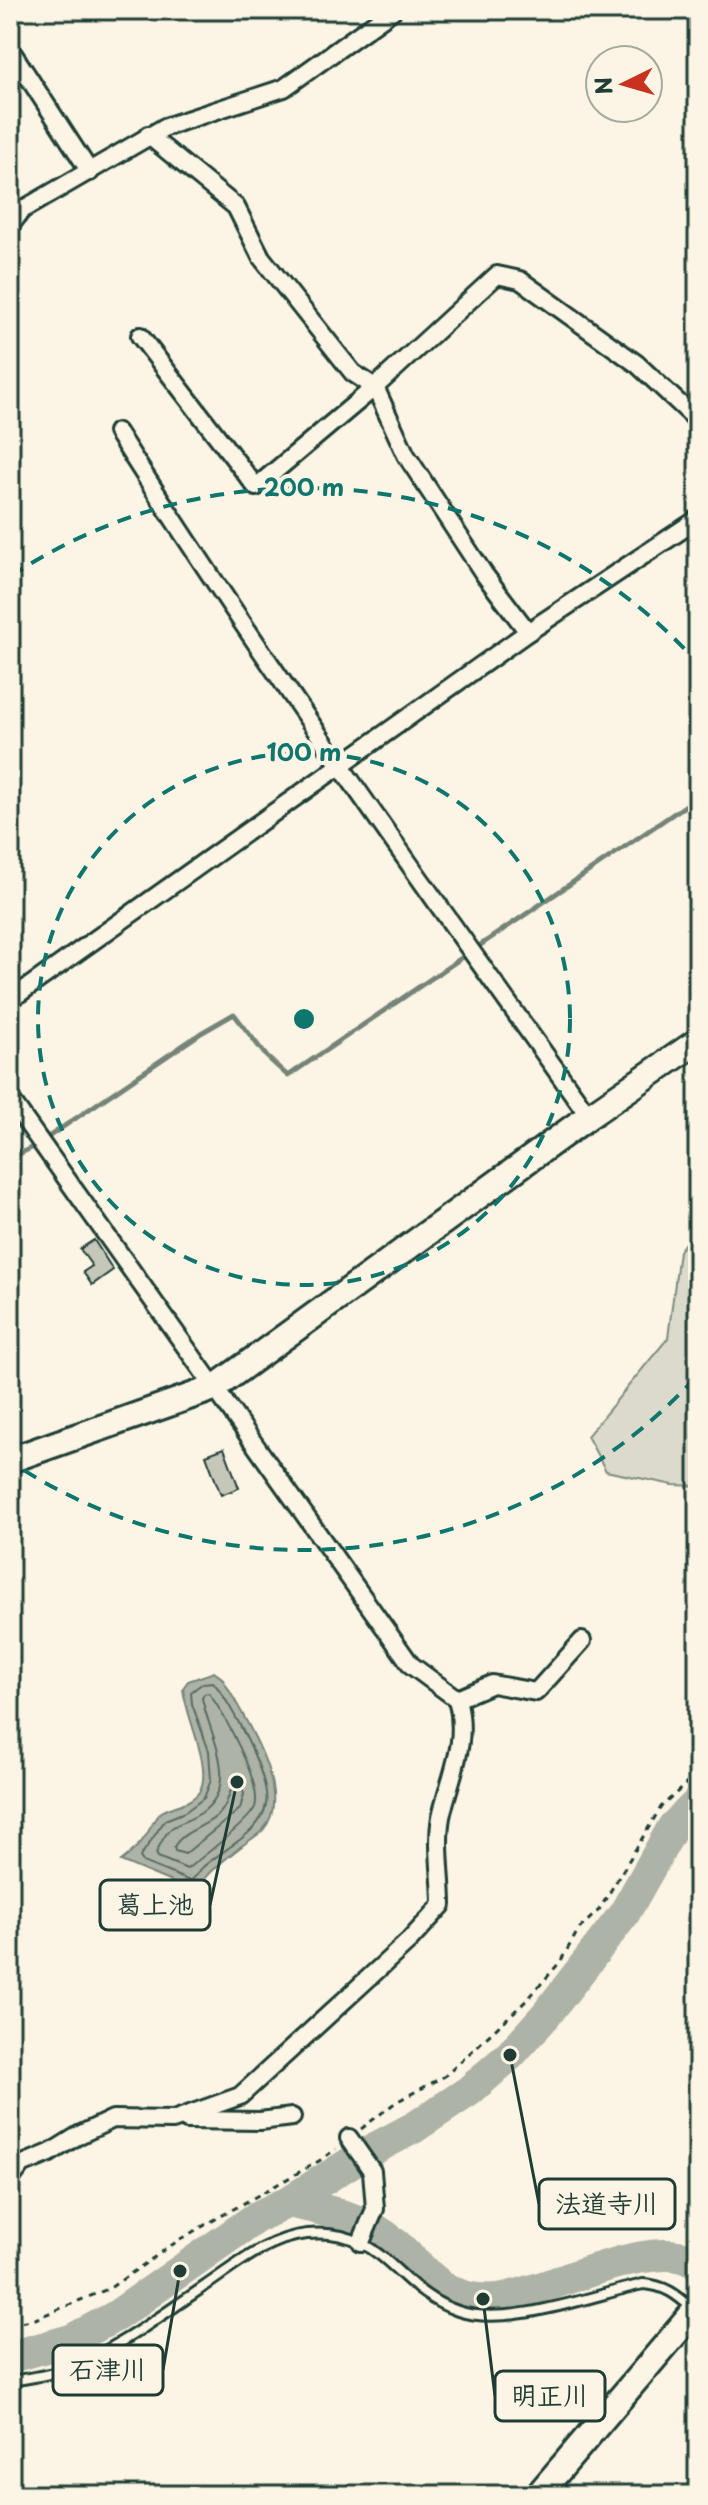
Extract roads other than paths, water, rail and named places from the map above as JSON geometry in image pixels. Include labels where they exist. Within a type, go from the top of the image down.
[{"type":"street","points":[[10,226],[22,210],[148,135],[284,88],[393,10]]},
{"type":"street","points":[[10,49],[90,172]]},
{"type":"street","points":[[148,135],[236,207],[261,257],[353,373],[375,387],[406,455],[484,574],[528,632]]},
{"type":"street","points":[[140,336],[256,487],[375,387],[497,275],[520,280],[637,364],[698,421]]},
{"type":"street","points":[[117,432],[183,536],[340,767],[589,1116]]},
{"type":"street","points":[[10,1000],[528,632],[698,519]]},
{"type":"street","points":[[10,1460],[214,1388],[589,1116],[698,1041]]},
{"type":"street","points":[[10,1099],[411,1665],[457,1699],[463,1720],[460,1746],[441,1819],[442,1905],[410,1940],[240,2096],[173,2120]]},
{"type":"street","points":[[457,1699],[492,1684],[536,1692],[582,1641]]},
{"type":"street","points":[[10,2180],[21,2165],[113,2119],[260,2121],[292,2117]]},
{"type":"street","points":[[349,2138],[372,2171],[375,2209],[361,2242]]},
{"type":"street","points":[[538,2495],[696,2308]]},
{"type":"lane","points":[[10,2381],[68,2369],[107,2349],[270,2244],[307,2234],[352,2237],[372,2247],[410,2285],[459,2312],[482,2316],[510,2315],[643,2284],[657,2285],[673,2292],[696,2308]]},
{"type":"water","points":[[214,1672],[222,1678],[252,1731],[270,1775],[273,1795],[271,1814],[263,1830],[217,1866],[195,1892],[121,1861],[142,1842],[160,1813],[191,1800],[199,1792],[203,1782],[201,1756],[183,1688],[188,1681]]},
{"type":"waterway","points":[[10,1143],[19,1154],[35,1146],[201,1033],[234,1014],[267,1057],[288,1076],[698,797]]},
{"type":"waterway","points":[[10,2357],[71,2340],[116,2316],[257,2217],[415,2127],[469,2091],[510,2055],[546,2015],[624,1914],[673,1827],[698,1802]]},
{"type":"waterway","points":[[288,2202],[344,2216],[375,2229],[443,2287],[476,2299],[518,2295],[631,2259],[681,2256],[698,2265]]},
{"type":"place","name":"葛上池","points":[[237,1782]]},
{"type":"place","name":"法道寺川","points":[[510,2055]]},
{"type":"place","name":"石津川","points":[[180,2271]]},
{"type":"place","name":"明正川","points":[[483,2299]]}]
